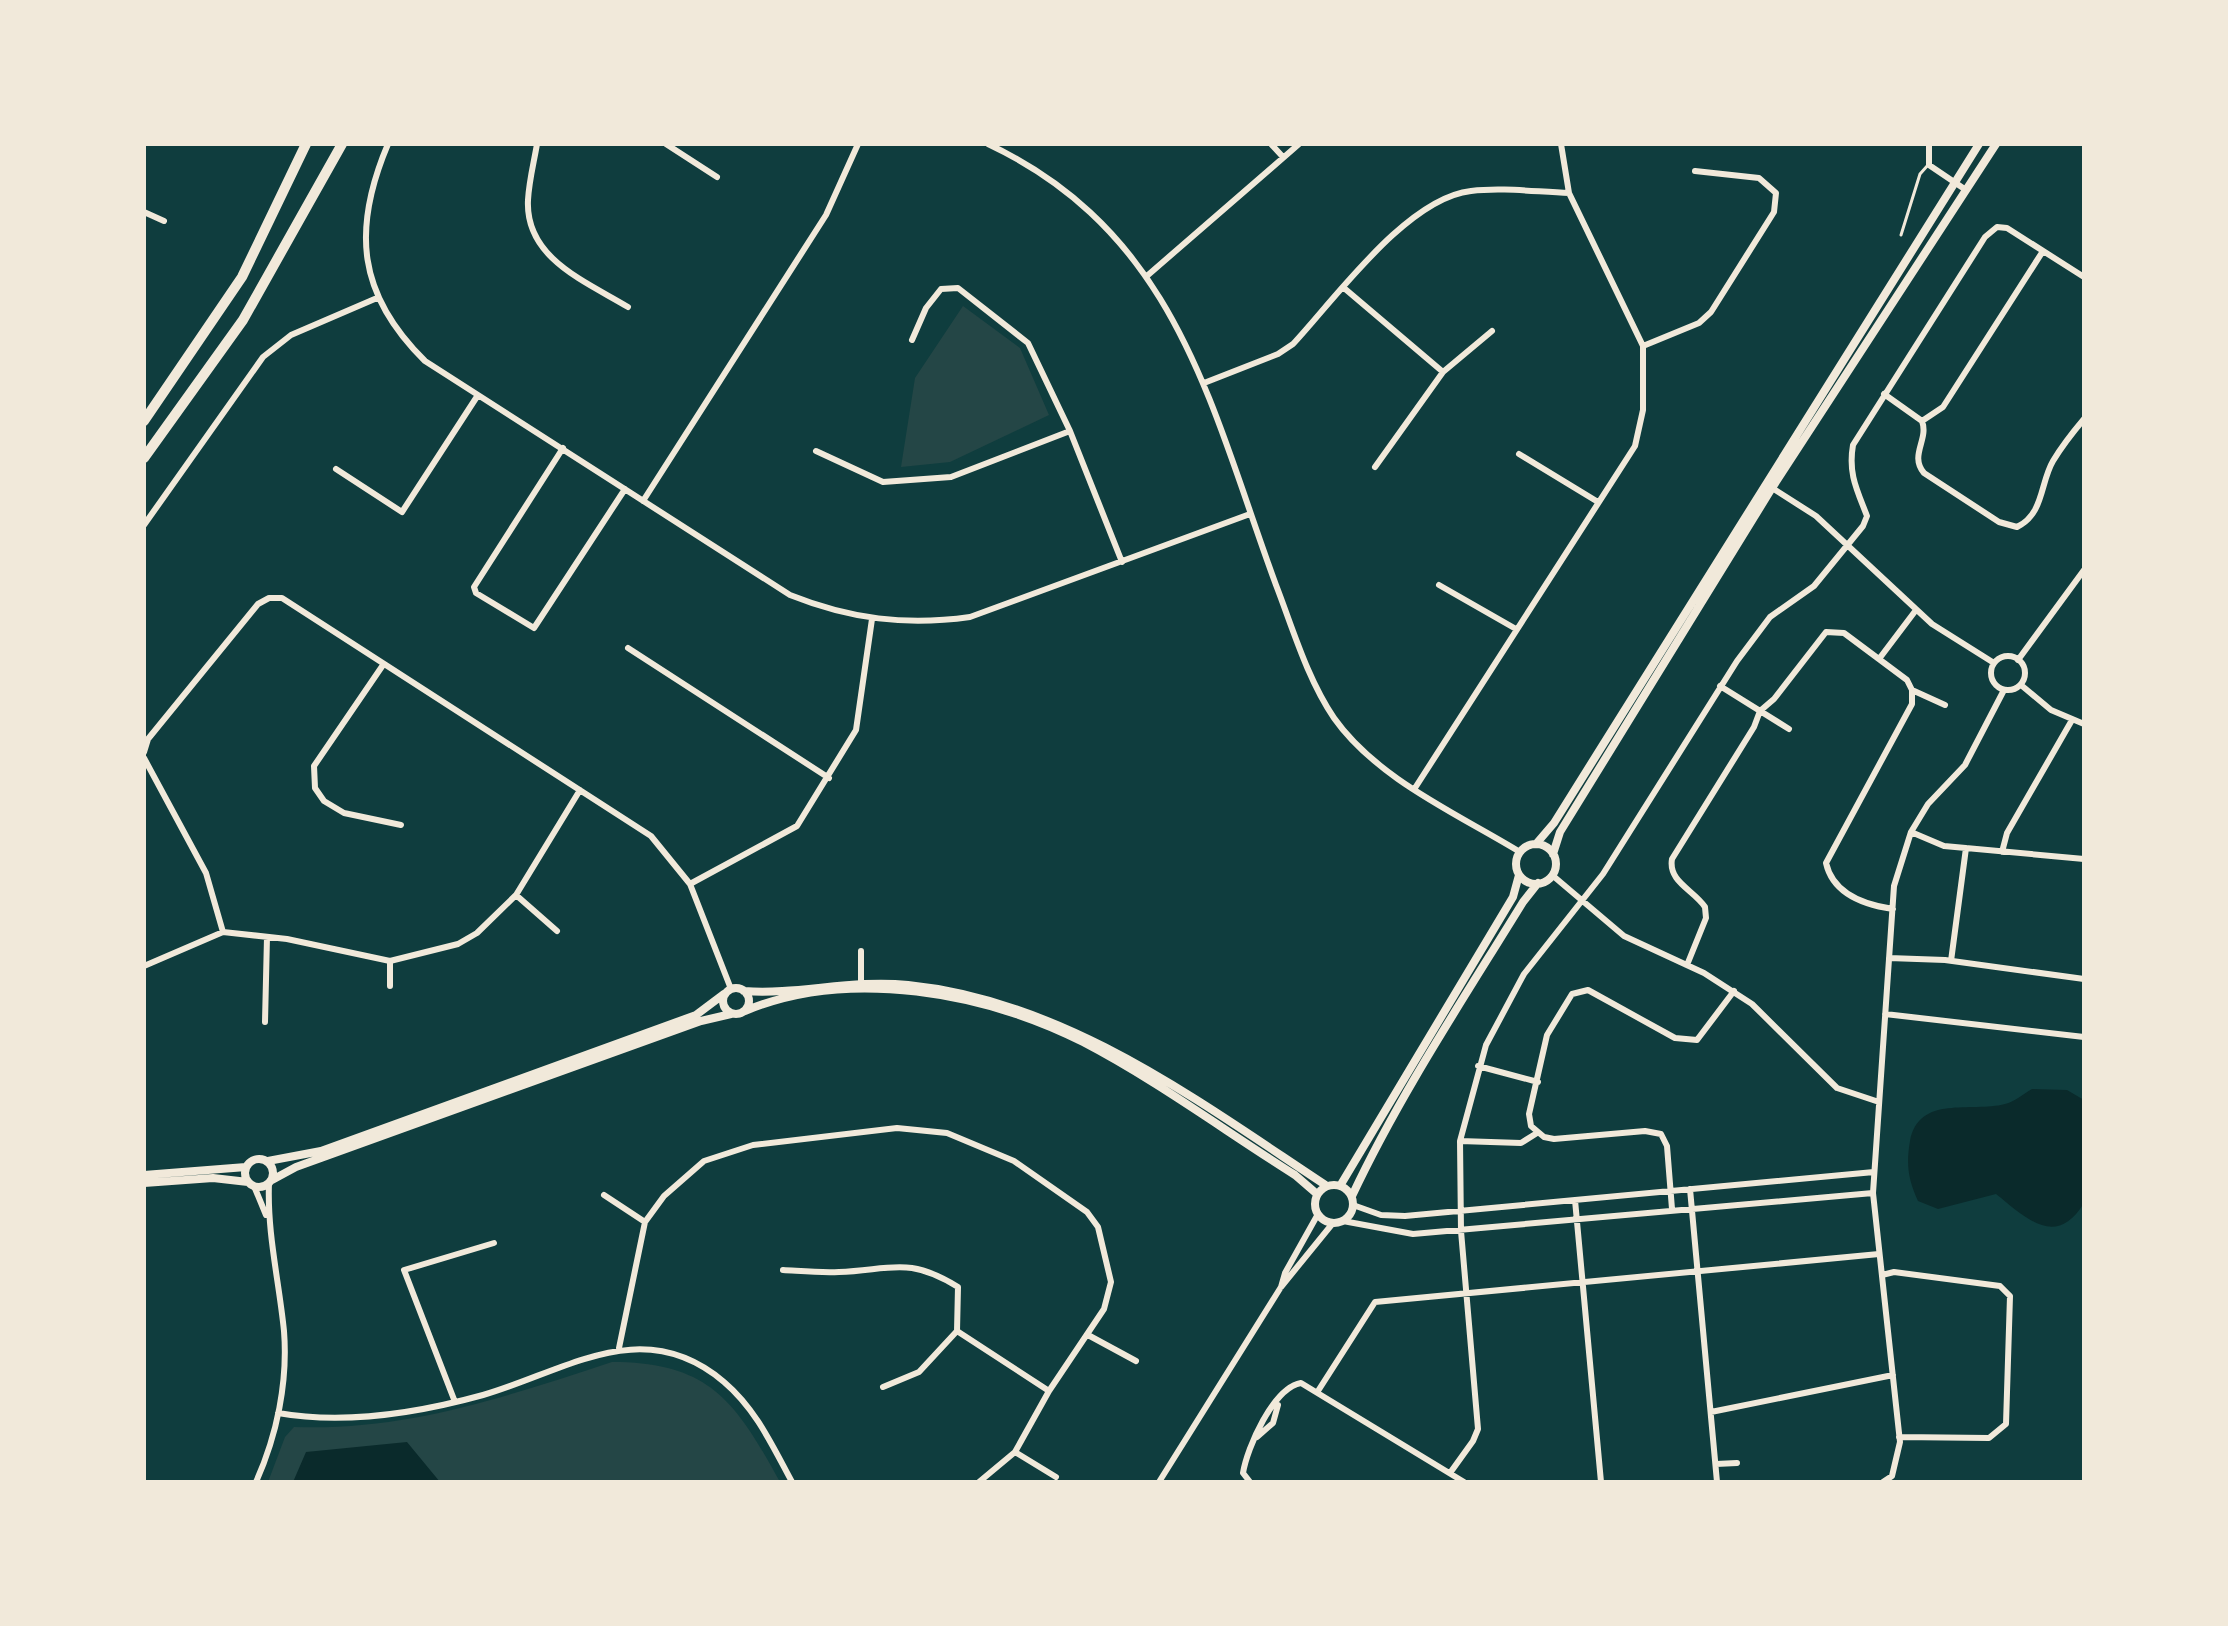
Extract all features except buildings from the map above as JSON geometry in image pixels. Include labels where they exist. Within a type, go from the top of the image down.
[{"type":"highway","points":[[144,421],[242,277],[306,144]]},
{"type":"highway","points":[[144,458],[243,320],[342,144]]},
{"type":"main road","points":[[1327,1186],[1317,1194],[1314,1204],[1318,1214],[1333,1223],[1343,1221],[1388,1125],[1516,912],[1538,883],[1552,875],[1556,865],[1553,854],[1560,832],[1768,485],[1979,144]]},
{"type":"main road","points":[[1340,1186],[1513,897],[1519,875],[1516,863],[1520,852],[1536,844],[1554,823],[1768,485],[1996,144]]},
{"type":"main road","points":[[1536,844],[1553,854]]},
{"type":"main road","points":[[1519,875],[1527,882],[1538,883]]},
{"type":"main road","points":[[144,1175],[246,1167],[256,1159],[268,1161],[321,1151],[696,1015],[728,991],[763,993],[906,984],[952,991],[1072,1029],[1108,1047],[1327,1186],[1340,1186]]},
{"type":"main road","points":[[144,1183],[213,1178],[251,1184],[270,1181],[296,1167],[621,1049],[791,996],[861,987],[961,1000],[1069,1035],[1295,1175],[1317,1194]]},
{"type":"main road","points":[[728,991],[723,1007],[731,1014]]},
{"type":"main road","points":[[744,991],[749,1002],[745,1011]]},
{"type":"main road","points":[[268,1161],[273,1168],[270,1181]]},
{"type":"main road","points":[[246,1167],[251,1184]]},
{"type":"main road","points":[[1340,1186],[1352,1201]]},
{"type":"street","points":[[388,144],[371,184],[366,210],[365,248],[377,298],[403,339],[425,361],[790,595],[838,612],[872,619],[934,622],[970,617],[1250,514]]},
{"type":"street","points":[[537,144],[528,201],[533,235],[559,266],[628,307]]},
{"type":"street","points":[[666,144],[717,177]]},
{"type":"street","points":[[643,501],[826,215],[858,144]]},
{"type":"street","points":[[988,144],[1071,195],[1106,226],[1148,275],[1173,317],[1204,383],[1306,665],[1334,717],[1374,759],[1415,788],[1520,852]]},
{"type":"street","points":[[1271,144],[1283,157]]},
{"type":"street","points":[[1148,275],[1299,144]]},
{"type":"street","points":[[1415,788],[1635,446],[1643,410],[1643,346],[1569,193],[1561,144]]},
{"type":"street","points":[[1929,144],[1929,165],[1966,190]]},
{"type":"street","points":[[1643,346],[1699,323],[1711,312],[1774,212],[1776,193],[1759,178],[1695,171]]},
{"type":"street","points":[[1204,383],[1278,354],[1293,344],[1392,237],[1431,205],[1469,191],[1569,193]]},
{"type":"street","points":[[144,212],[164,221]]},
{"type":"street","points":[[1450,1473],[1478,1429],[1461,1231],[1460,1141],[1478,1066],[1501,1014],[1524,974],[1583,902],[1720,686],[1770,617],[1814,586],[1848,547],[1867,516],[1852,483],[1850,465],[1853,445],[1985,237],[1997,227],[2007,228],[2084,277]]},
{"type":"street","points":[[1922,421],[1943,407],[2043,251]]},
{"type":"street","points":[[912,340],[926,308],[941,289],[958,288],[1028,343],[1070,431],[1122,562]]},
{"type":"street","points":[[1344,288],[1443,372]]},
{"type":"street","points":[[144,525],[263,357],[278,342],[377,298]]},
{"type":"street","points":[[1375,467],[1443,372],[1492,331]]},
{"type":"street","points":[[1884,394],[1922,421],[1925,431],[1917,452],[1920,468],[1989,516],[2017,527],[2026,522],[2039,504],[2051,464],[2084,419]]},
{"type":"street","points":[[336,469],[402,512],[478,395]]},
{"type":"street","points":[[816,451],[883,482],[951,477],[1070,431]]},
{"type":"street","points":[[563,448],[474,587],[476,593],[534,628],[625,489]]},
{"type":"street","points":[[1519,454],[1598,502]]},
{"type":"street","points":[[1768,485],[1816,516],[1916,610],[1994,663]]},
{"type":"street","points":[[2018,660],[2084,570]]},
{"type":"street","points":[[2076,583],[2084,588]]},
{"type":"street","points":[[1439,585],[1516,629]]},
{"type":"street","points":[[223,932],[206,873],[144,755],[148,739],[258,604],[269,598],[282,598],[651,836],[690,884],[728,991]]},
{"type":"street","points":[[1879,659],[1916,610]]},
{"type":"street","points":[[690,884],[797,826],[856,730],[872,619]]},
{"type":"street","points":[[1687,965],[1706,918],[1705,907],[1675,878],[1671,869],[1672,859],[1754,727],[1760,711],[1774,699],[1826,632],[1844,633],[1907,680],[1912,690],[1912,704],[1826,863],[1829,873],[1854,900],[1893,909]]},
{"type":"street","points":[[628,648],[829,778]]},
{"type":"street","points":[[1994,663],[2010,656],[2018,660],[2024,667],[2021,685]]},
{"type":"street","points":[[1994,663],[1991,674],[1995,684],[2004,690]]},
{"type":"street","points":[[383,665],[314,766],[315,788],[324,801],[344,813],[401,825]]},
{"type":"street","points":[[1883,1482],[1892,1476],[1899,1437],[1873,1193],[1889,958],[1900,862],[1911,832],[1928,804],[1965,765],[2004,690],[2021,685]]},
{"type":"street","points":[[2021,685],[2051,710],[2084,724]]},
{"type":"street","points":[[1720,686],[1789,729]]},
{"type":"street","points":[[1912,690],[1945,705]]},
{"type":"street","points":[[2002,852],[2007,833],[2072,720]]},
{"type":"street","points":[[144,966],[223,932],[267,937],[390,961],[458,944],[477,933],[516,895],[580,790]]},
{"type":"street","points":[[1911,832],[1944,846],[2084,859]]},
{"type":"street","points":[[1951,961],[1966,848]]},
{"type":"street","points":[[1552,875],[1624,936],[1734,991],[1769,1019],[1837,1088],[1879,1102]]},
{"type":"street","points":[[516,895],[557,931]]},
{"type":"street","points":[[265,1022],[267,937]]},
{"type":"street","points":[[861,951],[861,987]]},
{"type":"street","points":[[1889,958],[1951,961],[2084,979]]},
{"type":"street","points":[[390,961],[390,986]]},
{"type":"street","points":[[1672,1209],[1667,1146],[1661,1134],[1645,1131],[1554,1139],[1537,1133],[1529,1121],[1547,1035],[1577,991],[1595,992],[1660,1031],[1692,1041],[1702,1036],[1734,991]]},
{"type":"street","points":[[1885,1014],[2084,1037]]},
{"type":"street","points":[[1478,1066],[1538,1082]]},
{"type":"street","points":[[619,1348],[645,1222],[664,1196],[704,1161],[753,1145],[897,1128],[947,1133],[1014,1161],[1087,1212],[1098,1227],[1111,1282],[1109,1300],[1049,1391],[1015,1452],[979,1482]]},
{"type":"street","points":[[1460,1141],[1521,1143],[1537,1133]]},
{"type":"street","points":[[1352,1201],[1381,1215],[1460,1211],[1874,1172]]},
{"type":"street","points":[[256,1482],[278,1413],[284,1380],[284,1334],[267,1219],[270,1181]]},
{"type":"street","points":[[251,1184],[267,1219]]},
{"type":"street","points":[[1690,1189],[1717,1482]]},
{"type":"street","points":[[1343,1221],[1413,1234],[1873,1193]]},
{"type":"street","points":[[604,1195],[645,1222]]},
{"type":"street","points":[[1575,1200],[1601,1482]]},
{"type":"street","points":[[1281,1287],[1285,1273],[1318,1214]]},
{"type":"street","points":[[1159,1482],[1281,1287],[1333,1223]]},
{"type":"street","points":[[455,1402],[404,1270],[494,1243]]},
{"type":"street","points":[[1318,1391],[1375,1302],[1879,1254]]},
{"type":"street","points":[[783,1270],[841,1272],[895,1266],[933,1271],[958,1287],[957,1331],[919,1372],[883,1387]]},
{"type":"street","points":[[1882,1275],[1894,1272],[2000,1286],[2010,1296],[2006,1424],[2001,1432],[1989,1438],[1899,1437]]},
{"type":"street","points":[[957,1331],[1049,1391]]},
{"type":"street","points":[[1088,1335],[1136,1361]]},
{"type":"street","points":[[278,1413],[329,1419],[397,1413],[455,1402],[619,1348],[679,1357],[722,1380],[757,1418],[792,1482]]},
{"type":"street","points":[[1711,1412],[1893,1375]]},
{"type":"street","points":[[1250,1482],[1243,1473],[1245,1459],[1257,1437],[1260,1422],[1295,1384],[1306,1384],[1464,1482]]},
{"type":"street","points":[[1015,1452],[1056,1477]]},
{"type":"street","points":[[1716,1464],[1737,1463]]},
{"type":"lane","points":[[1901,235],[1920,174],[1929,165]]},
{"type":"shaded area","points":[[963,306],[1020,348],[1049,415],[950,462],[901,467],[915,378]]},
{"type":"shaded area","points":[[2032,1089],[2067,1090],[2084,1100],[2084,1203],[2073,1217],[2052,1227],[2041,1225],[1996,1194],[1938,1209],[1918,1201],[1910,1178],[1908,1157],[1915,1126],[1924,1117],[1948,1108],[2005,1104]]},
{"type":"shaded area","points":[[612,1362],[646,1364],[673,1370],[697,1379],[716,1392],[749,1430],[780,1482],[268,1482],[285,1437],[294,1427],[336,1427],[417,1417],[494,1399]]},
{"type":"shaded area","points":[[407,1442],[440,1482],[293,1482],[306,1452]]}]
